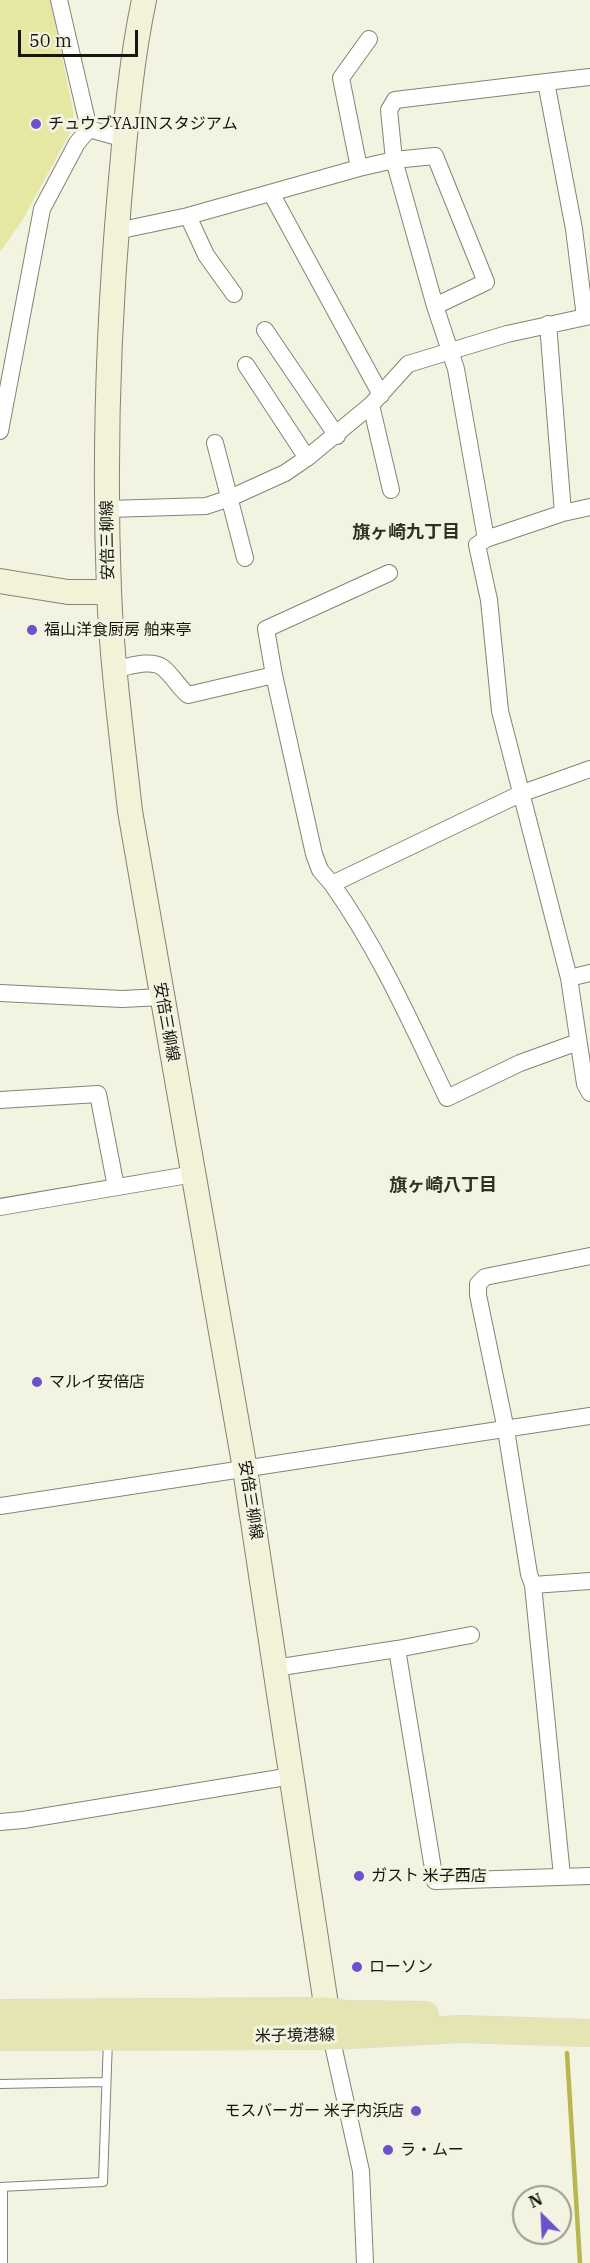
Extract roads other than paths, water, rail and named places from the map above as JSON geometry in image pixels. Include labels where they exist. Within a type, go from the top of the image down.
[{"type":"main road","name":"米子境港線","points":[[0,2013],[590,2033]]},
{"type":"main road","name":"米子境港線","points":[[0,2037],[108,2038],[329,2024],[347,2014],[590,2017]]},
{"type":"street","points":[[59,0],[89,129]]},
{"type":"street","name":"安倍三柳線","points":[[144,0],[125,139],[108,363],[109,592],[115,669],[130,812],[245,1469],[329,2024]]},
{"type":"street","points":[[359,168],[341,78],[369,39]]},
{"type":"street","points":[[486,539],[456,369],[448,350],[394,160],[389,110],[394,100],[590,77]]},
{"type":"street","points":[[108,509],[206,506],[230,498],[285,472],[308,458],[337,436],[376,400],[408,364],[448,350],[587,316],[574,229],[546,82]]},
{"type":"street","points":[[89,129],[125,139]]},
{"type":"street","points":[[0,431],[42,209],[77,143],[89,129]]},
{"type":"street","points":[[117,231],[188,216],[359,168],[394,160],[435,156],[486,282],[435,306]]},
{"type":"street","points":[[271,193],[376,400],[391,490]]},
{"type":"street","points":[[188,216],[206,255],[234,294]]},
{"type":"street","points":[[548,324],[563,513]]},
{"type":"street","points":[[265,330],[337,436]]},
{"type":"street","points":[[246,365],[308,458]]},
{"type":"street","points":[[215,443],[245,558]]},
{"type":"street","points":[[590,507],[563,513],[486,539],[477,545],[489,600],[500,711],[569,978],[585,1084],[590,1093]]},
{"type":"street","points":[[389,573],[266,629],[314,854],[320,870],[353,914],[393,984],[447,1098],[520,1063],[578,1042]]},
{"type":"street","points":[[0,581],[69,592],[109,592]]},
{"type":"street","points":[[115,669],[149,664],[162,668],[188,695],[274,675]]},
{"type":"street","points":[[332,884],[520,794],[590,769]]},
{"type":"street","points":[[569,978],[590,973]]},
{"type":"street","points":[[0,993],[122,999],[162,997]]},
{"type":"street","points":[[0,1100],[98,1094],[116,1187]]},
{"type":"street","points":[[0,1207],[194,1174]]},
{"type":"street","points":[[562,1876],[532,1585],[506,1430],[478,1295],[478,1284],[485,1277],[590,1256]]},
{"type":"street","points":[[0,1506],[590,1416]]},
{"type":"street","points":[[532,1585],[590,1581]]},
{"type":"street","points":[[275,1668],[471,1635]]},
{"type":"street","points":[[397,1649],[435,1881],[590,1876]]},
{"type":"street","points":[[0,1822],[292,1776]]},
{"type":"street","points":[[329,2024],[362,2171],[365,2263]]},
{"type":"lane","points":[[3,2263],[2,2187],[103,2182],[108,2038]]},
{"type":"lane","points":[[0,2084],[105,2082]]},
{"type":"waterway","points":[[567,2053],[580,2263]]},
{"type":"place","name":"チュウブYAJINスタジアム","points":[[36,124]]},
{"type":"place","name":"福山洋食厨房 舶来亭","points":[[32,630]]},
{"type":"place","name":"マルイ安倍店","points":[[37,1382]]},
{"type":"place","name":"ガスト 米子西店","points":[[359,1876]]},
{"type":"place","name":"ローソン","points":[[357,1967]]},
{"type":"place","name":"モスバーガー 米子内浜店","points":[[416,2111]]},
{"type":"place","name":"ラ・ムー","points":[[388,2150]]},
{"type":"district","name":"旗ヶ崎九丁目","points":[[406,533]]},
{"type":"district","name":"旗ヶ崎八丁目","points":[[443,1186]]}]
